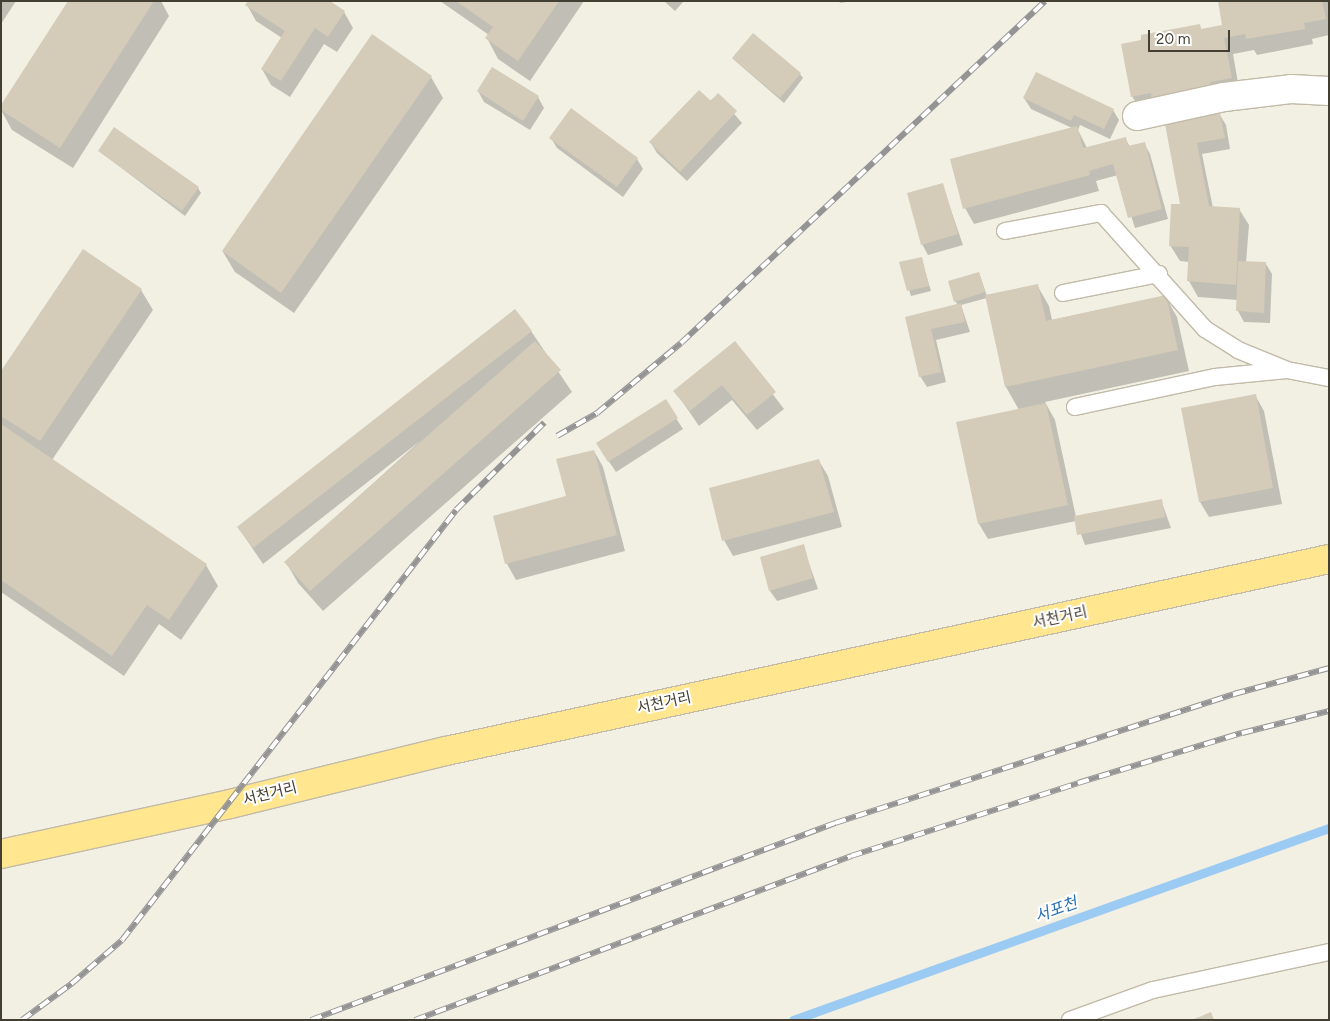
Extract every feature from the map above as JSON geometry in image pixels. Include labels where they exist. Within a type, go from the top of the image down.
[{"type":"main road","name":"서천거리","points":[[2,852],[230,804],[446,751],[1329,559]]},
{"type":"street","points":[[1137,116],[1234,96],[1291,89],[1329,91]]},
{"type":"lane","points":[[1005,231],[1101,213],[1159,274],[1205,329],[1238,350],[1287,370],[1329,378]]},
{"type":"lane","points":[[1063,293],[1159,274]]},
{"type":"lane","points":[[1075,407],[1215,377],[1287,370]]},
{"type":"lane","points":[[1070,1020],[1153,990],[1329,952]]},
{"type":"building","points":[[68,1],[154,1],[60,148],[1,110],[1,105]]},
{"type":"building","points":[[248,1],[330,1],[345,11],[328,37],[315,28],[281,81],[261,69],[285,31],[245,5]]},
{"type":"building","points":[[456,1],[559,1],[518,61],[485,38],[493,27]]},
{"type":"building","points":[[1218,1],[1322,1],[1326,19],[1304,23],[1305,29],[1246,39],[1245,34],[1224,38],[1232,78],[1210,82],[1211,87],[1152,99],[1151,93],[1131,97],[1121,44],[1141,40],[1141,35],[1200,24],[1201,29],[1222,25]]},
{"type":"building","points":[[753,33],[801,73],[780,98],[732,58]]},
{"type":"building","points":[[372,34],[432,76],[281,293],[222,251]]},
{"type":"building","points":[[492,67],[539,96],[523,121],[477,91]]},
{"type":"building","points":[[1036,72],[1114,109],[1104,129],[1074,115],[1071,121],[1023,98]]},
{"type":"building","points":[[699,90],[711,101],[718,93],[737,111],[680,172],[649,142]]},
{"type":"building","points":[[571,108],[638,158],[617,187],[549,138]]},
{"type":"building","points":[[1220,113],[1225,138],[1197,143],[1209,206],[1240,208],[1236,285],[1187,281],[1189,247],[1169,246],[1171,204],[1180,204],[1165,124]]},
{"type":"building","points":[[1077,126],[1083,148],[1126,137],[1128,146],[1145,142],[1162,209],[1128,218],[1113,164],[1089,171],[1090,175],[963,209],[950,159]]},
{"type":"building","points":[[114,127],[199,187],[182,211],[98,151]]},
{"type":"building","points":[[943,183],[958,234],[921,245],[907,193]]},
{"type":"building","points":[[83,249],[142,289],[40,441],[1,416],[1,371]]},
{"type":"building","points":[[922,257],[929,286],[907,291],[899,262]]},
{"type":"building","points":[[1238,261],[1266,262],[1264,313],[1236,311]]},
{"type":"building","points":[[979,272],[985,292],[954,302],[948,281]]},
{"type":"building","points":[[1038,284],[1046,321],[1166,295],[1178,350],[1005,387],[985,295]]},
{"type":"building","points":[[961,303],[965,322],[931,329],[941,372],[919,377],[905,317]]},
{"type":"building","points":[[515,309],[532,331],[253,548],[237,527]]},
{"type":"building","points":[[535,341],[561,370],[310,591],[284,562]]},
{"type":"building","points":[[735,341],[776,392],[747,415],[722,385],[690,411],[673,391]]},
{"type":"building","points":[[1256,394],[1273,488],[1199,502],[1181,408]]},
{"type":"building","points":[[666,399],[678,418],[608,462],[596,443]]},
{"type":"building","points":[[1046,403],[1068,505],[978,524],[956,422]]},
{"type":"building","points":[[1,424],[207,564],[169,620],[147,605],[112,656],[1,580]]},
{"type":"building","points":[[594,450],[617,535],[505,564],[493,516],[566,496],[556,459]]},
{"type":"building","points":[[819,459],[834,512],[722,541],[709,488]]},
{"type":"building","points":[[1162,499],[1165,517],[1077,535],[1074,516]]},
{"type":"building","points":[[804,544],[813,578],[769,591],[760,557]]},
{"type":"building","points":[[1211,1012],[1214,1020],[1192,1020]]},
{"type":"waterway","name":"서포천","points":[[793,1020],[1329,828]]},
{"type":"railway","points":[[557,436],[597,413],[681,343],[1045,1]]},
{"type":"railway","points":[[22,1020],[71,984],[122,940],[456,510],[544,423]]},
{"type":"railway","points":[[311,1020],[835,823],[1234,694],[1329,668]]},
{"type":"railway","points":[[415,1020],[851,856],[1078,783],[1242,733],[1329,711]]}]
